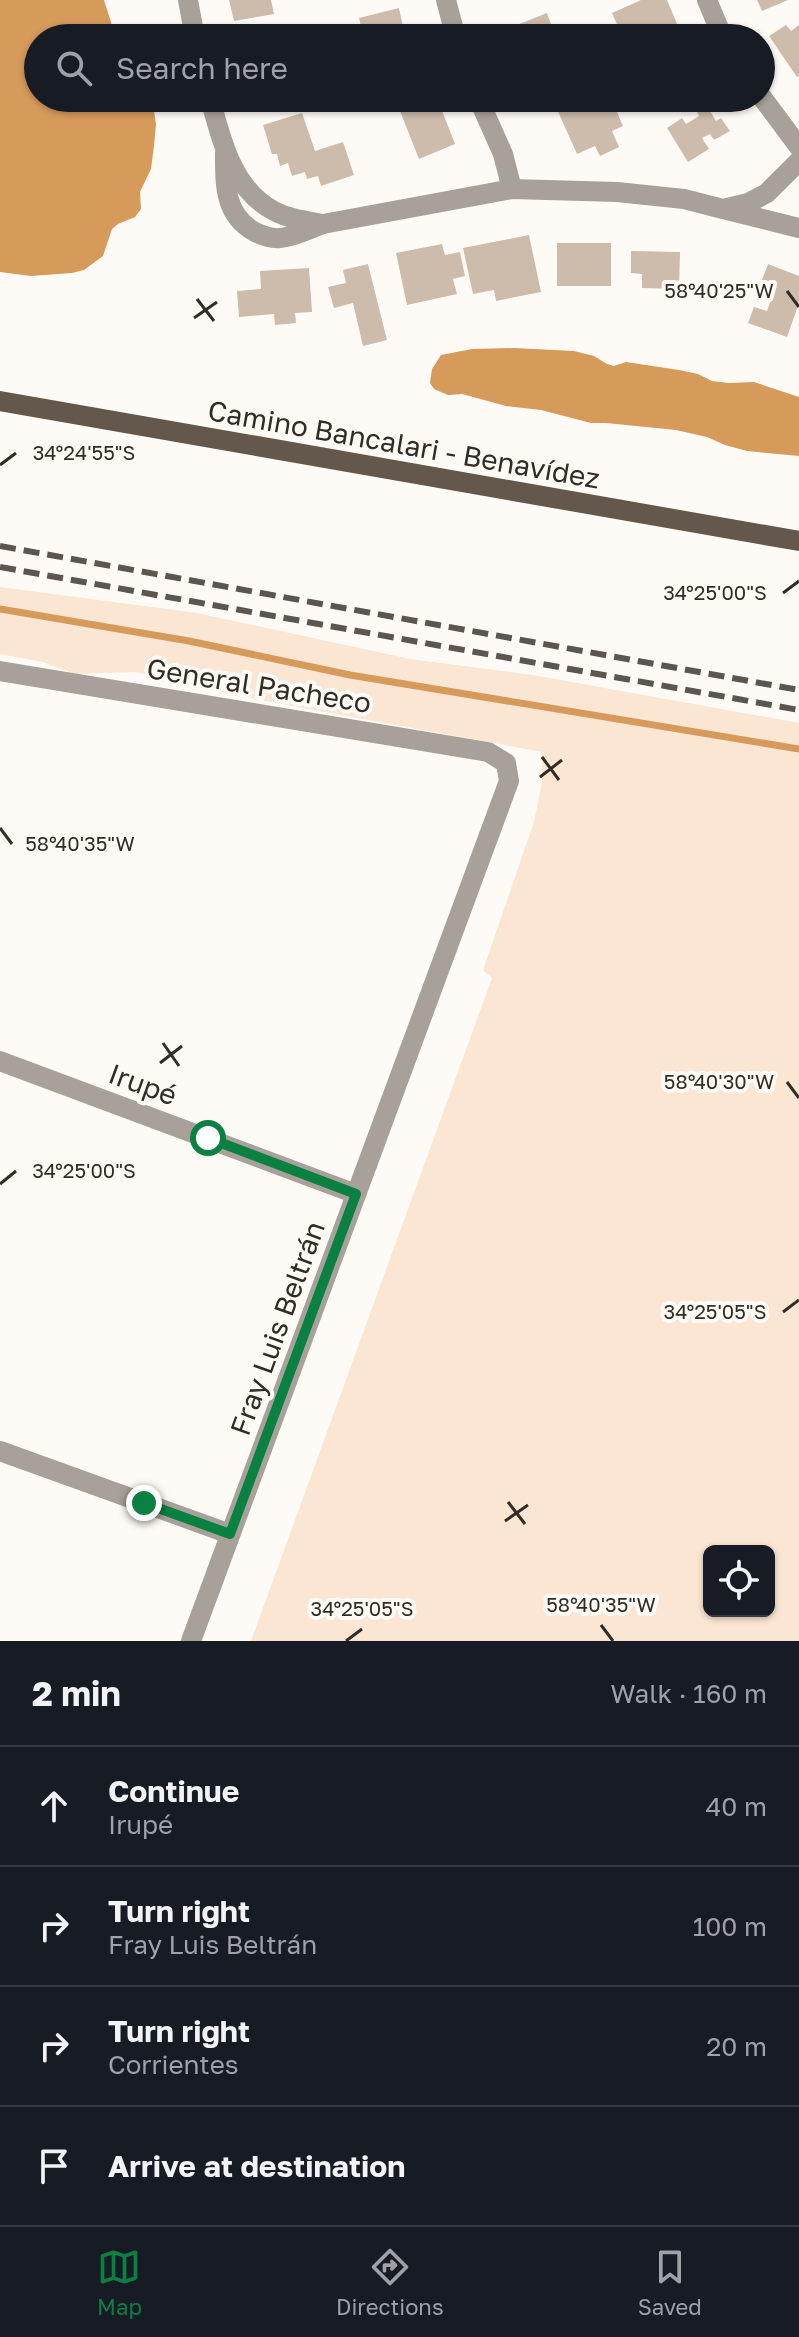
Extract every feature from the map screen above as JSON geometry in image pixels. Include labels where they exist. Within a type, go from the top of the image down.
[{"type":"main road","name":"Camino Bancalari - Benavídez","points":[[0,401],[799,541]]},
{"type":"street","points":[[188,0],[192,24]]},
{"type":"street","points":[[446,0],[452,24]]},
{"type":"street","points":[[707,0],[717,24]]},
{"type":"street","points":[[214,112],[225,153],[240,179],[255,196],[272,210],[323,224]]},
{"type":"street","points":[[484,112],[503,154],[512,189]]},
{"type":"street","points":[[773,112],[799,147]]},
{"type":"street","points":[[225,153],[228,202],[250,229],[277,239],[323,224],[512,189],[617,192],[684,199],[799,228]]},
{"type":"street","points":[[723,209],[748,203],[767,193],[799,161]]},
{"type":"street","name":"General Pacheco","points":[[0,671],[488,752],[506,763]]},
{"type":"street","name":"Fray Luis Beltrán","points":[[191,1641],[509,781],[506,763]]},
{"type":"street","name":"Irupé","points":[[0,1061],[356,1194]]},
{"type":"street","points":[[0,1451],[230,1534]]},
{"type":"shaded area","points":[[0,0],[104,0],[112,24],[24,24],[24,112],[154,112],[156,124],[151,169],[140,192],[141,209],[135,217],[112,229],[103,256],[84,270],[31,276],[0,272]]},
{"type":"shaded area","points":[[472,349],[574,351],[614,366],[626,362],[698,374],[712,381],[754,382],[799,397],[799,456],[747,451],[676,430],[591,423],[462,394],[448,395],[434,389],[430,383],[432,369],[441,355]]},
{"type":"shaded area","points":[[0,587],[197,613],[410,659],[533,675],[799,723],[799,1641],[251,1641],[492,978],[483,970],[534,822],[542,783],[542,752],[255,699],[135,672],[75,674],[43,662],[0,654]]},
{"type":"building","points":[[229,0],[271,0],[274,14],[234,21]]},
{"type":"building","points":[[641,0],[667,0],[677,24],[617,24],[612,13]]},
{"type":"building","points":[[757,0],[788,0],[762,11]]},
{"type":"building","points":[[399,8],[402,24],[360,24],[359,18]]},
{"type":"building","points":[[547,13],[551,24],[519,24]]},
{"type":"building","points":[[786,25],[791,31],[799,25],[799,76],[775,45],[775,32]]},
{"type":"building","points":[[400,112],[442,112],[455,144],[419,159]]},
{"type":"building","points":[[558,112],[617,112],[623,126],[612,131],[619,147],[600,156],[595,146],[577,154]]},
{"type":"building","points":[[697,112],[711,112],[716,121],[721,118],[730,131],[714,140],[710,134],[702,138],[709,149],[688,162],[667,128],[682,118],[686,124],[699,116]]},
{"type":"building","points":[[302,113],[315,151],[343,142],[354,175],[321,186],[318,176],[307,179],[305,172],[292,176],[288,163],[280,166],[277,154],[272,154],[263,125]]},
{"type":"building","points":[[529,235],[541,292],[496,301],[494,290],[473,294],[463,248]]},
{"type":"building","points":[[557,243],[611,243],[611,286],[557,286]]},
{"type":"building","points":[[442,244],[445,255],[460,252],[465,276],[453,279],[457,294],[407,305],[396,253]]},
{"type":"building","points":[[631,251],[680,252],[679,289],[642,288],[642,274],[631,273]]},
{"type":"building","points":[[368,264],[387,340],[363,346],[353,303],[334,308],[328,287],[346,283],[343,270]]},
{"type":"building","points":[[768,264],[799,276],[799,303],[787,337],[748,323],[754,307],[767,311],[776,285],[762,280]]},
{"type":"building","points":[[309,268],[312,312],[295,313],[296,323],[275,325],[274,314],[239,317],[237,291],[261,289],[260,271]]},
{"type":"waterway","points":[[0,609],[189,641],[350,675],[799,749]]},
{"type":"railway","points":[[0,546],[799,690]]},
{"type":"railway","points":[[0,567],[799,710]]},
{"type":"route","points":[[144,1503],[230,1534],[356,1194],[208,1138]]}]
